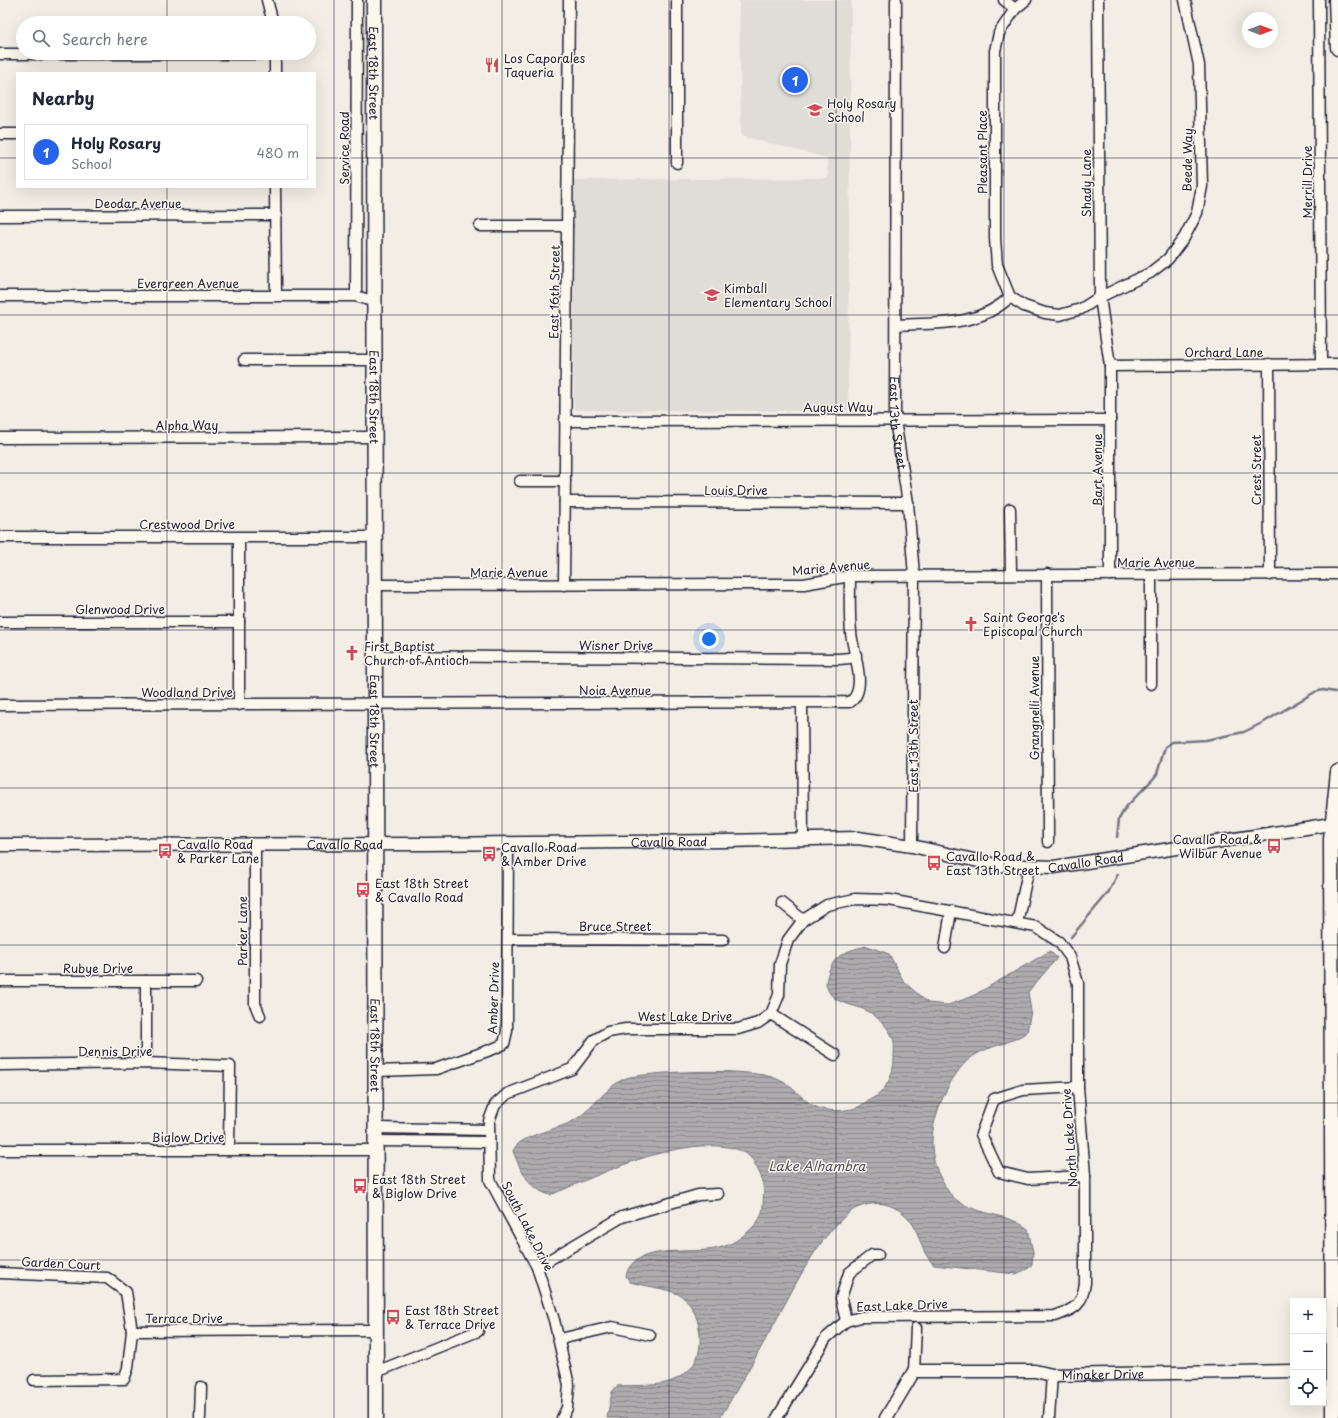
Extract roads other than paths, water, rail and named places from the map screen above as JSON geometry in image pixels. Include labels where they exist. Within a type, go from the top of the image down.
[{"type":"main road","name":"East 18th Street","points":[[374,0],[376,1418]]},
{"type":"main road","points":[[1336,0],[1338,48]]},
{"type":"main road","points":[[1334,1418],[1331,1370],[1331,847],[1335,823],[1338,772]]},
{"type":"main road","points":[[1332,1107],[1338,1121]]},
{"type":"street","points":[[267,0],[271,16]]},
{"type":"street","name":"Service Road","points":[[356,296],[357,0]]},
{"type":"street","name":"East 16th Street","points":[[564,585],[569,0]]},
{"type":"street","points":[[676,0],[677,163]]},
{"type":"street","name":"East 13th Street","points":[[896,0],[895,420],[908,504],[914,575],[912,846]]},
{"type":"street","points":[[1004,0],[1015,9]]},
{"type":"street","name":"Pleasant Place","points":[[1010,297],[998,264],[995,238],[995,51],[998,34],[1015,9],[1026,0]]},
{"type":"street","name":"Shady Lane","points":[[1098,0],[1100,297],[1110,366]]},
{"type":"street","name":"Beede Way","points":[[1010,297],[1031,308],[1045,313],[1060,315],[1081,309],[1100,297],[1150,272],[1168,258],[1184,238],[1197,213],[1202,186],[1201,97],[1199,65],[1186,0]]},
{"type":"street","name":"Merrill Drive","points":[[1319,0],[1321,364]]},
{"type":"street","points":[[0,54],[16,54]]},
{"type":"street","points":[[275,60],[275,72]]},
{"type":"street","points":[[0,134],[16,134]]},
{"type":"street","points":[[275,188],[276,296]]},
{"type":"street","name":"Deodar Avenue","points":[[0,216],[276,215]]},
{"type":"street","points":[[480,226],[567,226]]},
{"type":"street","name":"Evergreen Avenue","points":[[0,296],[356,296],[375,302]]},
{"type":"street","points":[[896,325],[968,321],[981,317],[1001,306],[1010,297]]},
{"type":"street","points":[[244,360],[375,360]]},
{"type":"street","name":"Crest Street","points":[[1269,364],[1270,575]]},
{"type":"street","name":"Orchard Lane","points":[[1110,366],[1338,364]]},
{"type":"street","name":"Bart Avenue","points":[[1110,366],[1110,575]]},
{"type":"street","name":"August Way","points":[[565,420],[1110,420]]},
{"type":"street","name":"Alpha Way","points":[[0,438],[374,438]]},
{"type":"street","points":[[520,481],[565,481]]},
{"type":"street","name":"Louis Drive","points":[[565,502],[908,504]]},
{"type":"street","points":[[1010,509],[1011,574]]},
{"type":"street","name":"Crestwood Drive","points":[[0,537],[374,537]]},
{"type":"street","points":[[239,538],[239,705]]},
{"type":"street","name":"Marie Avenue","points":[[375,585],[804,584],[850,576],[1011,574],[1338,574]]},
{"type":"street","name":"Grangnelli Avenue","points":[[1047,574],[1048,842]]},
{"type":"street","points":[[1151,575],[1151,684]]},
{"type":"street","points":[[850,576],[851,633],[856,655]]},
{"type":"street","name":"Glenwood Drive","points":[[0,622],[239,622]]},
{"type":"street","name":"Wisner Drive","points":[[374,656],[839,660],[856,655]]},
{"type":"street","name":"Noia Avenue","points":[[374,704],[850,702],[856,698],[858,693],[856,655]]},
{"type":"street","points":[[802,703],[802,838]]},
{"type":"street","name":"Woodland Drive","points":[[0,705],[374,704]]},
{"type":"street","name":"Cavallo Road","points":[[0,845],[508,843],[858,838],[912,846],[996,865],[1054,867],[1335,823]]},
{"type":"street","name":"Amber Drive","points":[[376,1071],[436,1069],[494,1049],[504,1044],[507,1031],[508,843]]},
{"type":"street","name":"Parker Lane","points":[[255,844],[255,1004],[260,1016]]},
{"type":"street","points":[[1016,923],[1029,867]]},
{"type":"street","points":[[835,1055],[771,1014],[779,995],[780,964],[788,940],[804,920],[827,905],[855,899],[889,900],[950,911],[945,948]]},
{"type":"street","points":[[782,903],[804,920]]},
{"type":"street","name":"North Lake Drive","points":[[950,911],[1036,927],[1049,934],[1059,942],[1070,957],[1074,966],[1078,983],[1078,1087],[1085,1176],[1085,1283],[1083,1296],[1077,1306]]},
{"type":"street","name":"Bruce Street","points":[[508,939],[723,940]]},
{"type":"street","name":"Rubye Drive","points":[[0,981],[196,981]]},
{"type":"street","points":[[146,981],[146,1063]]},
{"type":"street","name":"West Lake Drive","points":[[489,1136],[489,1121],[495,1105],[507,1094],[572,1069],[594,1040],[608,1032],[626,1029],[738,1029],[758,1023],[771,1014]]},
{"type":"street","name":"Dennis Drive","points":[[0,1065],[146,1063],[230,1066],[229,1150]]},
{"type":"street","points":[[1078,1087],[1023,1090],[994,1099],[981,1134],[999,1172],[1028,1179],[1085,1176]]},
{"type":"street","name":"Biglow Drive","points":[[0,1150],[229,1150],[376,1140],[489,1136]]},
{"type":"street","name":"South Lake Drive","points":[[489,1136],[490,1180],[537,1267],[560,1339],[569,1386],[567,1408],[562,1418]]},
{"type":"street","points":[[537,1267],[622,1217],[698,1195],[718,1194]]},
{"type":"street","points":[[846,1321],[841,1298],[849,1274],[872,1255],[878,1255]]},
{"type":"street","name":"Garden Court","points":[[0,1273],[107,1278],[126,1292],[132,1331]]},
{"type":"street","name":"East Lake Drive","points":[[777,1418],[826,1338],[846,1321],[861,1317],[1055,1316],[1068,1312],[1077,1306]]},
{"type":"street","points":[[560,1339],[612,1327],[650,1335]]},
{"type":"street","points":[[886,1418],[914,1371],[916,1328]]},
{"type":"street","name":"Terrace Drive","points":[[34,1380],[124,1378],[128,1368],[132,1331],[376,1330]]},
{"type":"street","points":[[376,1372],[478,1331]]},
{"type":"street","name":"Minaker Drive","points":[[914,1371],[1035,1371],[1052,1375],[1290,1371]]},
{"type":"street","points":[[1049,1418],[1052,1375]]},
{"type":"street","points":[[200,1418],[201,1387]]},
{"type":"water","name":"Lake Alhambra","points":[[867,946],[889,954],[904,982],[928,1003],[948,1005],[971,997],[1050,951],[1057,958],[1028,992],[1031,1011],[1027,1032],[1021,1036],[981,1052],[971,1058],[963,1065],[953,1078],[938,1109],[932,1143],[935,1166],[953,1197],[971,1208],[1010,1220],[1028,1229],[1033,1252],[1032,1264],[1029,1268],[1016,1274],[934,1265],[923,1249],[917,1233],[908,1217],[888,1205],[879,1203],[858,1207],[838,1223],[816,1250],[720,1418],[607,1418],[612,1392],[617,1386],[654,1385],[674,1380],[691,1368],[695,1362],[700,1345],[700,1335],[696,1315],[685,1299],[673,1292],[630,1282],[626,1276],[631,1265],[640,1258],[652,1254],[719,1248],[728,1245],[747,1233],[758,1221],[763,1208],[763,1183],[761,1176],[752,1159],[744,1152],[729,1147],[697,1146],[655,1154],[637,1160],[601,1173],[550,1195],[536,1188],[526,1178],[513,1151],[522,1141],[564,1125],[579,1117],[615,1084],[630,1077],[645,1075],[715,1071],[763,1075],[778,1079],[793,1089],[809,1103],[825,1110],[838,1111],[860,1106],[881,1092],[888,1082],[894,1064],[894,1040],[888,1029],[876,1017],[863,1009],[835,998],[828,990],[826,983],[834,961],[851,950]]},
{"type":"waterway","points":[[1117,837],[1119,819],[1126,807],[1157,774],[1165,747],[1172,742],[1206,740],[1244,732],[1315,692],[1323,690],[1335,692]]},
{"type":"waterway","points":[[1071,937],[1108,893],[1118,874]]},
{"type":"place","name":"Los Caporales Taqueria","points":[[492,65]]},
{"type":"place","name":"Holy Rosary","points":[[795,80]]},
{"type":"place","name":"Holy Rosary School","points":[[815,110]]},
{"type":"place","name":"Kimball Elementary School","points":[[712,295]]},
{"type":"place","name":"Saint George's Episcopal Church","points":[[971,624]]},
{"type":"place","name":"First Baptist Church of Antioch","points":[[352,653]]},
{"type":"place","name":"Cavallo Road & Wilbur Avenue","points":[[1274,846]]},
{"type":"place","name":"Cavallo Road & Parker Lane","points":[[165,851]]},
{"type":"place","name":"Cavallo Road & Amber Drive","points":[[489,854]]},
{"type":"place","name":"Cavallo Road & East 13th Street","points":[[934,863]]},
{"type":"place","name":"East 18th Street & Cavallo Road","points":[[363,890]]},
{"type":"place","name":"East 18th Street & Biglow Drive","points":[[360,1186]]},
{"type":"place","name":"East 18th Street & Terrace Drive","points":[[393,1317]]}]
